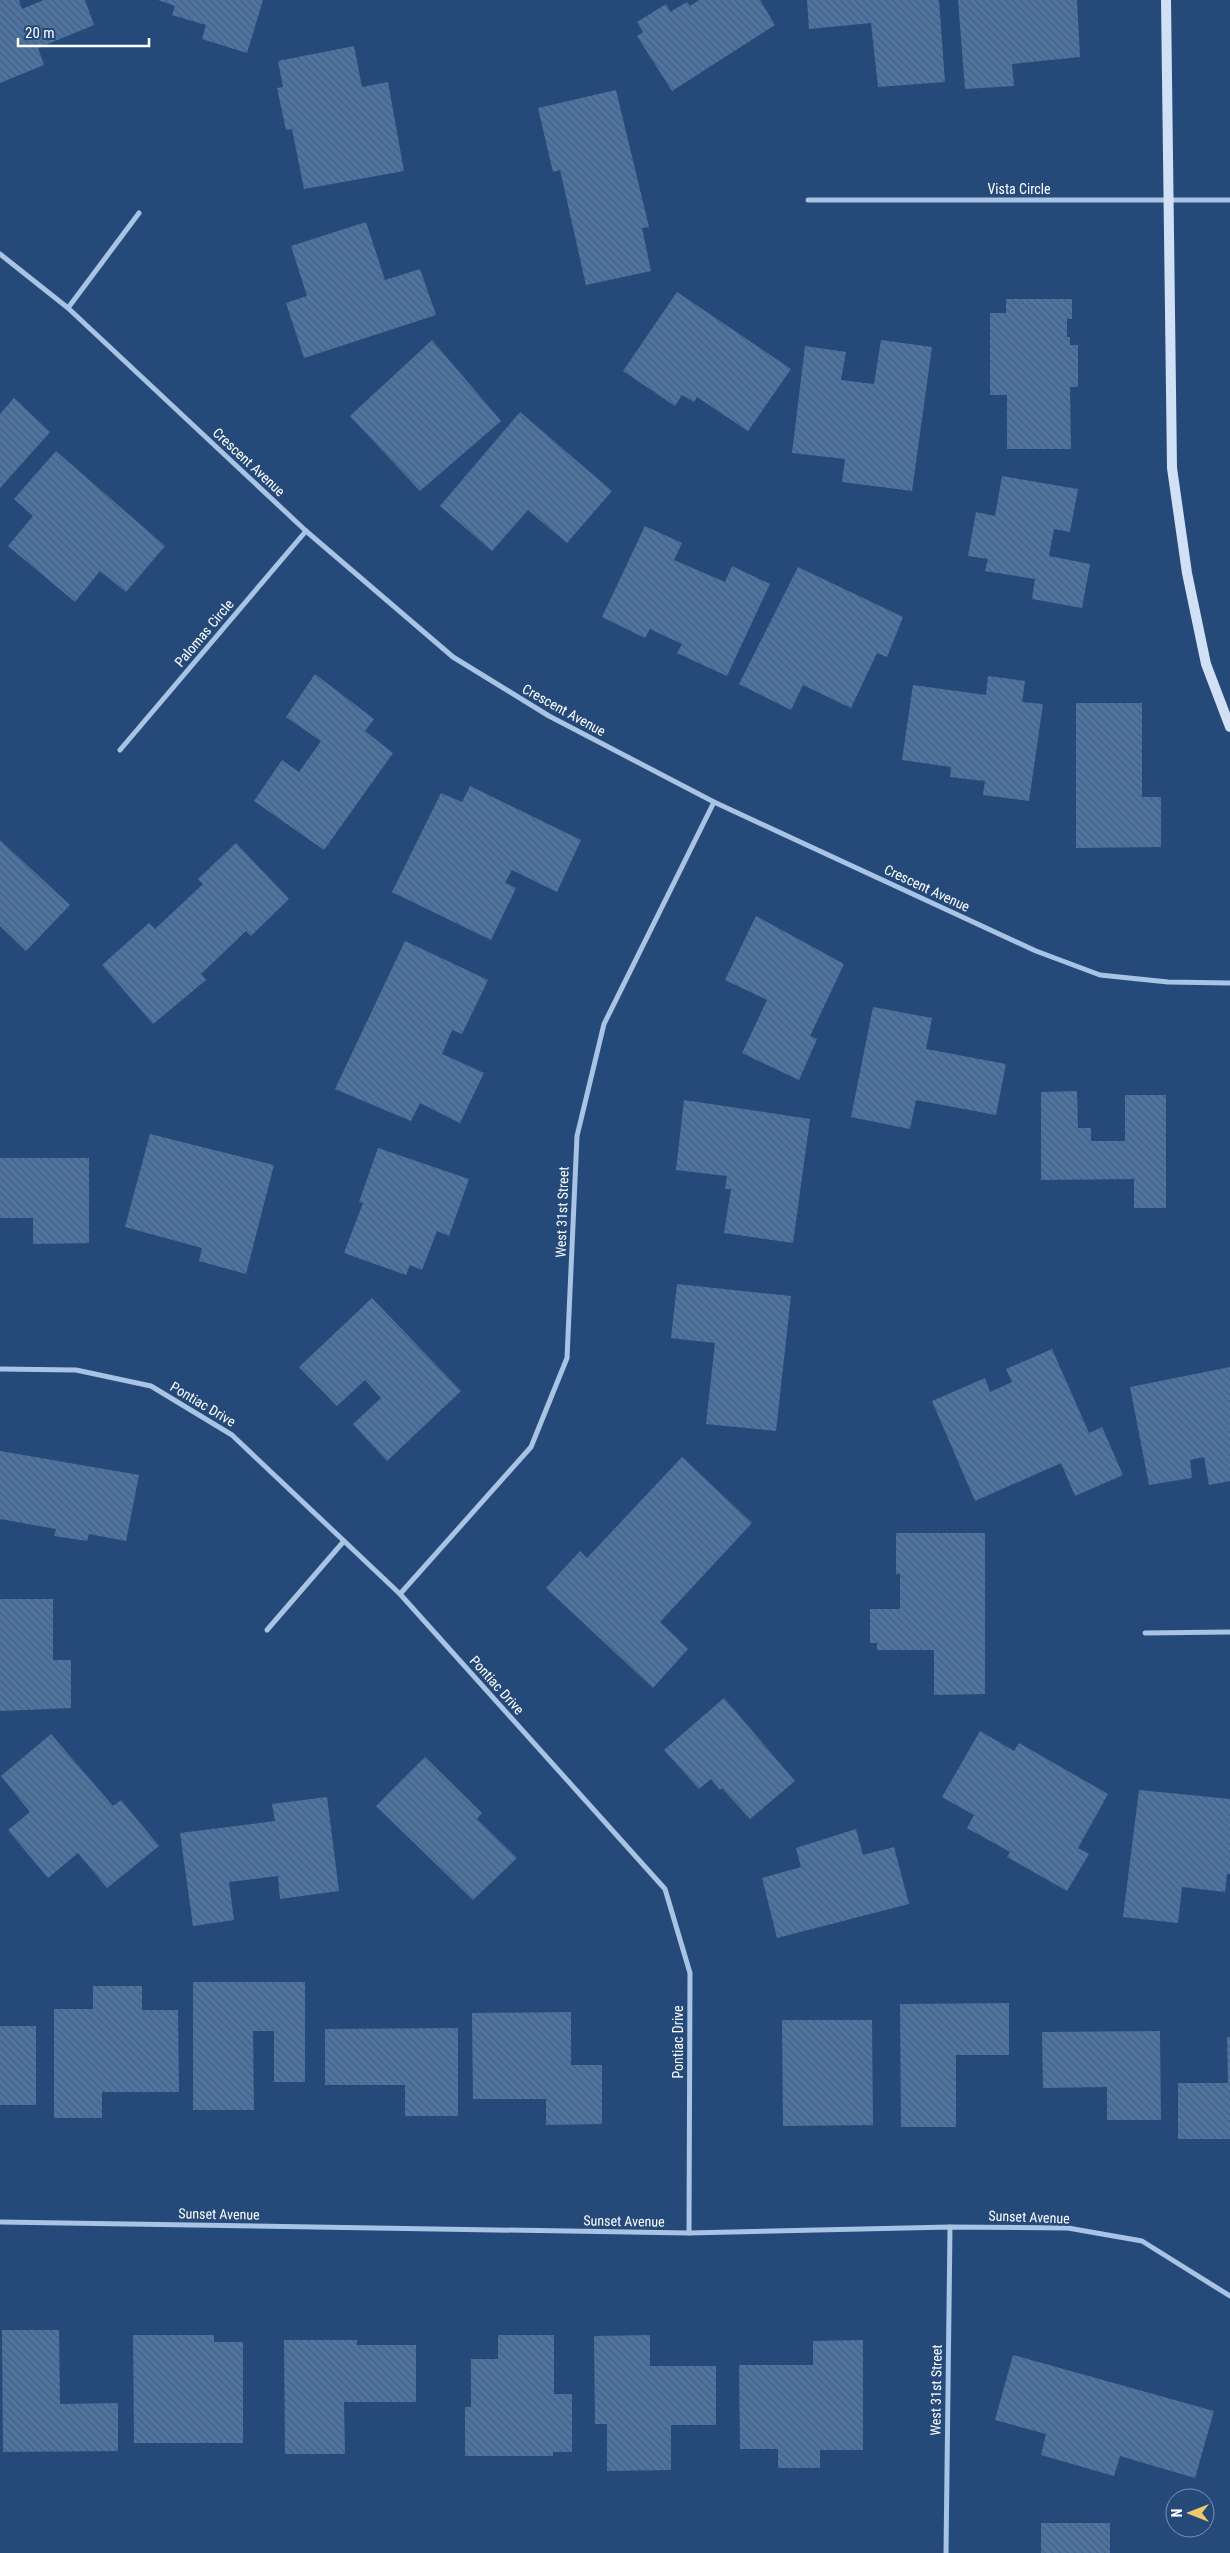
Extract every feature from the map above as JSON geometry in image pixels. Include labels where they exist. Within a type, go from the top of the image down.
[{"type":"main road","points":[[1166,0],[1172,468],[1187,573],[1206,664],[1230,728]]},
{"type":"street","name":"Vista Circle","points":[[808,200],[1230,200]]},
{"type":"street","points":[[68,308],[139,213]]},
{"type":"street","name":"Crescent Avenue","points":[[0,254],[68,308],[306,531],[453,657],[549,716],[714,802],[1036,951],[1100,975],[1168,982],[1230,983]]},
{"type":"street","name":"Palomas Circle","points":[[120,750],[306,531]]},
{"type":"street","name":"West 31st Street","points":[[400,1594],[531,1447],[568,1358],[577,1136],[604,1024],[714,802]]},
{"type":"street","name":"Pontiac Drive","points":[[0,1368],[76,1370],[151,1386],[232,1435],[400,1594],[665,1889],[690,1973],[689,2233]]},
{"type":"street","points":[[267,1630],[344,1541]]},
{"type":"street","points":[[1145,1633],[1230,1632]]},
{"type":"street","name":"Sunset Avenue","points":[[0,2222],[689,2233],[950,2227],[1068,2228],[1142,2241],[1206,2279],[1230,2296]]},
{"type":"street","name":"West 31st Street","points":[[946,2553],[950,2227]]},
{"type":"building","points":[[0,0],[19,0],[22,9],[44,0],[85,0],[94,25],[38,48],[44,65],[0,83]]},
{"type":"building","points":[[158,0],[263,0],[247,53],[202,39],[206,25],[172,15],[175,6]]},
{"type":"building","points":[[699,0],[760,0],[775,25],[672,91],[637,36],[643,32],[637,22],[666,4],[670,12],[687,2],[690,6]]},
{"type":"building","points":[[807,0],[939,0],[945,82],[878,87],[871,23],[809,29]]},
{"type":"building","points":[[958,0],[1077,0],[1080,57],[1012,64],[1014,86],[965,89]]},
{"type":"building","points":[[354,46],[362,87],[388,82],[404,171],[304,189],[292,129],[286,130],[277,88],[283,87],[278,61]]},
{"type":"building","points":[[616,90],[649,227],[642,228],[651,271],[586,285],[560,170],[553,172],[538,108]]},
{"type":"building","points":[[366,222],[385,280],[420,269],[436,315],[304,358],[286,303],[307,296],[291,246]]},
{"type":"building","points":[[677,292],[791,369],[748,431],[697,397],[694,402],[682,395],[675,406],[623,371]]},
{"type":"building","points":[[1006,299],[1072,299],[1072,319],[1067,319],[1067,337],[1070,337],[1070,345],[1078,345],[1078,387],[1070,387],[1071,449],[1007,449],[1007,395],[990,395],[990,313],[1006,313]]},
{"type":"building","points":[[432,340],[501,421],[420,491],[350,416]]},
{"type":"building","points":[[881,340],[932,347],[912,491],[842,482],[845,459],[792,453],[805,346],[846,352],[841,380],[874,384]]},
{"type":"building","points":[[14,398],[50,432],[0,488],[0,414]]},
{"type":"building","points":[[520,412],[612,491],[567,543],[528,510],[492,551],[440,506]]},
{"type":"building","points":[[56,451],[165,546],[126,592],[100,571],[75,602],[8,546],[33,516],[14,499]]},
{"type":"building","points":[[1002,476],[1078,489],[1070,532],[1054,529],[1049,556],[1090,564],[1082,608],[1032,599],[1035,579],[985,571],[988,559],[968,556],[976,512],[995,516]]},
{"type":"building","points":[[645,526],[682,543],[674,560],[725,582],[732,566],[770,584],[727,676],[677,653],[682,644],[650,629],[645,638],[602,617]]},
{"type":"building","points":[[798,567],[903,617],[887,657],[877,653],[851,708],[803,685],[791,710],[739,684]]},
{"type":"building","points":[[315,674],[374,719],[365,731],[393,753],[324,850],[254,801],[282,760],[299,772],[321,741],[286,717]]},
{"type":"building","points":[[988,676],[1025,681],[1022,702],[1043,704],[1029,801],[983,795],[985,781],[950,777],[951,767],[902,760],[913,685],[986,695]]},
{"type":"building","points":[[1076,703],[1142,703],[1142,797],[1161,797],[1161,847],[1076,848]]},
{"type":"building","points":[[470,786],[581,840],[557,892],[512,870],[505,883],[516,888],[491,940],[392,892],[441,793],[462,802]]},
{"type":"building","points":[[0,840],[70,905],[26,951],[0,926]]},
{"type":"building","points":[[236,843],[289,899],[251,936],[246,931],[201,974],[206,980],[153,1024],[102,965],[149,923],[155,929],[203,884],[198,879]]},
{"type":"building","points":[[756,916],[844,964],[810,1036],[817,1039],[799,1080],[742,1053],[767,1000],[725,980]]},
{"type":"building","points":[[405,941],[488,980],[462,1034],[452,1030],[442,1054],[484,1073],[460,1123],[420,1103],[411,1121],[335,1089]]},
{"type":"building","points":[[873,1007],[932,1018],[926,1049],[1006,1064],[996,1115],[916,1100],[910,1129],[851,1117]]},
{"type":"building","points":[[1077,1091],[1078,1128],[1091,1128],[1091,1141],[1125,1141],[1125,1095],[1166,1095],[1166,1208],[1134,1208],[1134,1179],[1041,1180],[1041,1092]]},
{"type":"building","points":[[684,1100],[810,1119],[793,1243],[724,1233],[731,1189],[725,1189],[727,1176],[676,1170]]},
{"type":"building","points":[[150,1134],[274,1165],[246,1274],[199,1261],[202,1248],[125,1227]]},
{"type":"building","points":[[378,1148],[469,1179],[449,1236],[437,1231],[422,1270],[410,1265],[406,1275],[344,1253],[363,1203],[359,1202]]},
{"type":"building","points":[[0,1158],[89,1158],[89,1243],[33,1244],[33,1218],[0,1218]]},
{"type":"building","points":[[677,1284],[791,1296],[776,1431],[706,1424],[715,1343],[671,1338]]},
{"type":"building","points":[[372,1298],[461,1391],[387,1461],[353,1424],[381,1398],[365,1380],[337,1406],[299,1367]]},
{"type":"building","points":[[1052,1349],[1089,1433],[1102,1427],[1123,1475],[1075,1496],[1061,1463],[975,1501],[932,1401],[985,1378],[990,1392],[1012,1382],[1006,1369]]},
{"type":"building","points":[[1230,1367],[1230,1481],[1209,1485],[1204,1457],[1190,1460],[1192,1478],[1149,1485],[1130,1387]]},
{"type":"building","points":[[0,1451],[139,1475],[126,1541],[89,1534],[87,1541],[54,1536],[56,1529],[0,1519]]},
{"type":"building","points":[[682,1457],[752,1523],[660,1622],[688,1649],[653,1688],[546,1588],[580,1551],[587,1558]]},
{"type":"building","points":[[896,1533],[985,1533],[985,1694],[934,1695],[934,1650],[877,1650],[877,1643],[870,1643],[870,1609],[900,1609],[900,1574],[896,1574]]},
{"type":"building","points":[[0,1599],[53,1599],[53,1660],[71,1660],[71,1708],[0,1711]]},
{"type":"building","points":[[724,1698],[795,1781],[750,1819],[722,1788],[720,1790],[711,1779],[699,1789],[664,1750]]},
{"type":"building","points":[[980,1731],[1014,1751],[1019,1743],[1108,1794],[1078,1848],[1089,1854],[1067,1891],[1007,1857],[1010,1852],[967,1828],[974,1815],[942,1797]]},
{"type":"building","points":[[51,1734],[113,1806],[121,1800],[159,1846],[107,1888],[78,1853],[48,1878],[8,1830],[30,1812],[1,1776]]},
{"type":"building","points":[[425,1757],[482,1813],[477,1819],[517,1858],[473,1900],[376,1806]]},
{"type":"building","points":[[1139,1790],[1230,1799],[1230,1874],[1227,1874],[1225,1892],[1182,1887],[1178,1923],[1123,1917]]},
{"type":"building","points":[[327,1797],[339,1891],[280,1899],[278,1876],[229,1882],[234,1920],[193,1926],[180,1833],[275,1821],[272,1804]]},
{"type":"building","points":[[856,1829],[863,1855],[894,1847],[909,1904],[777,1938],[762,1878],[801,1867],[796,1848]]},
{"type":"building","points":[[193,1982],[305,1982],[305,2082],[274,2082],[274,2031],[253,2031],[254,2110],[193,2110]]},
{"type":"building","points":[[93,1986],[142,1986],[142,2010],[178,2010],[179,2092],[102,2092],[102,2118],[54,2118],[54,2009],[93,2009]]},
{"type":"building","points":[[1009,2003],[1009,2055],[956,2055],[956,2127],[901,2127],[900,2004]]},
{"type":"building","points":[[571,2012],[571,2065],[602,2065],[602,2124],[546,2125],[546,2099],[473,2099],[472,2013]]},
{"type":"building","points":[[782,2020],[872,2020],[873,2125],[783,2126]]},
{"type":"building","points":[[0,2026],[36,2026],[36,2105],[0,2105]]},
{"type":"building","points":[[458,2028],[458,2116],[405,2116],[405,2085],[325,2085],[325,2029]]},
{"type":"building","points":[[1160,2031],[1161,2120],[1107,2120],[1107,2087],[1043,2088],[1042,2032]]},
{"type":"building","points":[[1227,2037],[1230,2037],[1230,2139],[1178,2139],[1178,2083],[1228,2083]]},
{"type":"building","points":[[2,2330],[59,2330],[60,2404],[118,2403],[118,2451],[3,2452]]},
{"type":"building","points":[[133,2335],[214,2335],[214,2342],[243,2342],[243,2443],[134,2443]]},
{"type":"building","points":[[498,2335],[554,2335],[554,2394],[572,2394],[572,2452],[553,2452],[553,2456],[465,2456],[465,2407],[471,2407],[471,2359],[498,2359]]},
{"type":"building","points":[[650,2335],[650,2366],[716,2366],[716,2425],[671,2425],[671,2470],[607,2471],[607,2424],[595,2424],[594,2336]]},
{"type":"building","points":[[284,2340],[357,2340],[357,2345],[416,2345],[416,2402],[344,2402],[345,2454],[285,2454]]},
{"type":"building","points":[[863,2340],[863,2450],[820,2450],[820,2468],[778,2468],[778,2449],[740,2449],[739,2365],[813,2365],[813,2341]]},
{"type":"building","points":[[1013,2355],[1214,2411],[1195,2478],[1120,2456],[1114,2476],[1041,2455],[1046,2434],[995,2420]]},
{"type":"building","points":[[1041,2523],[1110,2523],[1110,2553],[1041,2553]]}]
